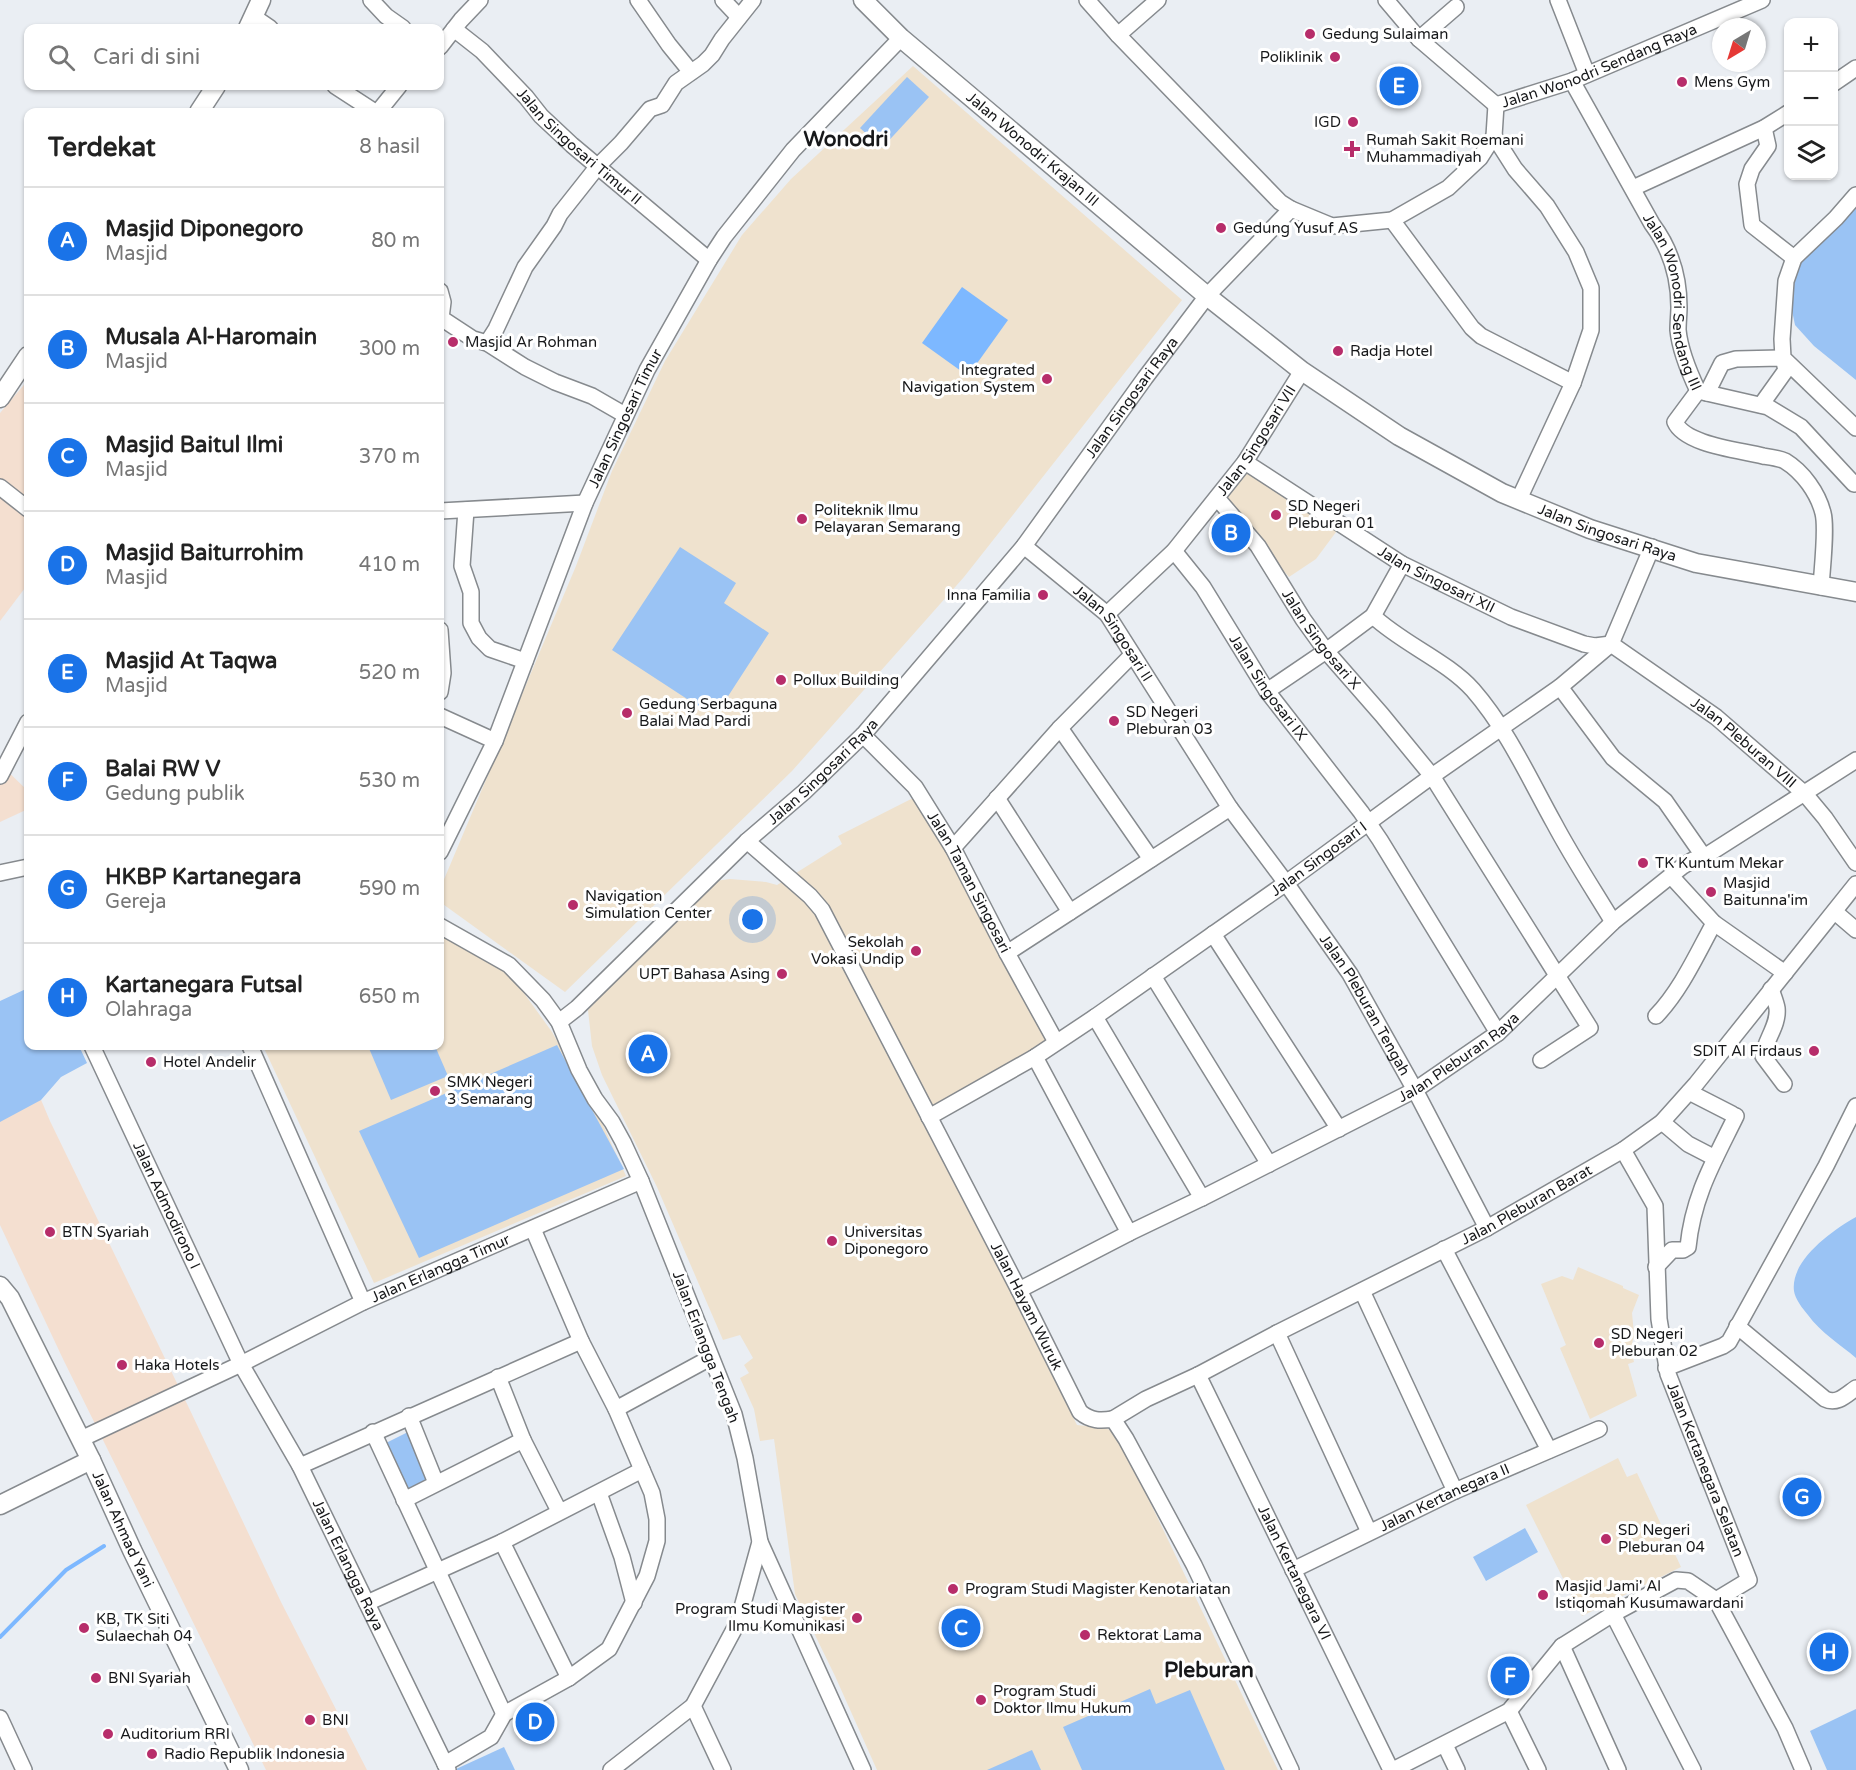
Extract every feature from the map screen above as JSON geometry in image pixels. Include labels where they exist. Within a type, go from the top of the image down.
[{"type":"main road","points":[[251,23],[261,0]]},
{"type":"main road","name":"Jalan Wonodri Krajan III","points":[[863,0],[901,38],[1207,296]]},
{"type":"main road","points":[[202,108],[213,90]]},
{"type":"main road","name":"Jalan Singosari Raya","points":[[1207,296],[1302,370],[1399,436],[1502,493],[1590,529],[1696,563],[1856,592]]},
{"type":"main road","points":[[0,398],[24,363]]},
{"type":"main road","name":"Jalan Ahmad Yani","points":[[1,1288],[10,1298],[87,1462],[226,1770]]},
{"type":"main road","points":[[0,1505],[87,1462]]},
{"type":"main road","name":"Jalan Ahmad Yani","points":[[87,1462],[239,1770]]},
{"type":"street","points":[[371,0],[397,24]]},
{"type":"street","points":[[444,42],[480,0]]},
{"type":"street","points":[[638,0],[691,72]]},
{"type":"street","points":[[723,0],[740,17]]},
{"type":"street","points":[[487,343],[525,267],[560,214],[598,166],[650,109],[662,105],[676,83],[712,55],[753,0]]},
{"type":"street","points":[[1087,0],[1280,202],[1332,226],[1392,220],[1448,188],[1480,158],[1494,136],[1515,169],[1547,206],[1576,252],[1591,288],[1591,330],[1574,383],[1519,499]]},
{"type":"street","points":[[1118,35],[1158,0]]},
{"type":"street","points":[[1386,0],[1419,39],[1496,105]]},
{"type":"street","points":[[1558,0],[1587,74]]},
{"type":"street","name":"Jalan Wonodri Sendang Raya","points":[[1494,136],[1496,105],[1572,81],[1762,0]]},
{"type":"street","points":[[1419,39],[1456,7]]},
{"type":"street","name":"Jalan Singosari Timur II","points":[[454,29],[482,51],[572,145],[709,260]]},
{"type":"street","name":"Jalan Singosari Timur","points":[[444,844],[495,741],[585,503],[647,370],[709,260],[724,237],[793,150],[901,38]]},
{"type":"street","points":[[1838,80],[1856,68]]},
{"type":"street","name":"Jalan Wonodri Sendang III","points":[[1572,81],[1652,224],[1665,242],[1674,268],[1679,304],[1678,331],[1685,361],[1702,392],[1768,407],[1801,427],[1854,484]]},
{"type":"street","points":[[341,90],[370,108]]},
{"type":"street","points":[[380,108],[395,90]]},
{"type":"street","points":[[1633,188],[1764,129],[1784,115]]},
{"type":"street","points":[[1764,129],[1768,146],[1752,169],[1747,184],[1752,225],[1794,258]]},
{"type":"street","points":[[1761,405],[1786,370],[1782,339],[1786,281],[1794,258],[1836,218],[1856,195]]},
{"type":"street","points":[[1207,296],[1291,209]]},
{"type":"street","points":[[1392,220],[1472,328],[1488,340],[1574,383]]},
{"type":"street","name":"Jalan Singosari Raya","points":[[559,1022],[577,1008],[747,841],[804,792],[863,735],[1024,546],[1207,296]]},
{"type":"street","points":[[444,321],[473,339],[487,343],[525,367],[555,382],[592,396],[625,415]]},
{"type":"street","points":[[1821,587],[1824,515],[1820,502],[1796,470],[1784,460],[1699,441],[1677,428],[1675,422],[1702,392],[1722,363],[1736,359],[1783,358],[1856,428]]},
{"type":"street","name":"Jalan Singosari VII","points":[[1107,614],[1174,551],[1217,498],[1245,462],[1302,370]]},
{"type":"street","name":"Jalan Singosari XII","points":[[1245,462],[1402,564],[1511,617],[1584,644],[1595,646],[1611,644]]},
{"type":"street","points":[[0,487],[24,506]]},
{"type":"street","name":"Jalan Singosari X","points":[[1217,498],[1258,546],[1303,619],[1326,651],[1432,776],[1590,1028],[1541,1060]]},
{"type":"street","points":[[444,512],[585,503]]},
{"type":"street","points":[[466,510],[462,566],[471,592],[471,622],[475,631],[490,649],[525,661]]},
{"type":"street","name":"Jalan Singosari II","points":[[1024,546],[1107,614],[1230,808],[1286,883]]},
{"type":"street","name":"Jalan Singosari I","points":[[929,1117],[1035,1057],[1095,1017],[1560,687],[1611,644],[1652,547]]},
{"type":"street","name":"Jalan Singosari IX","points":[[1174,551],[1203,587],[1267,691],[1368,822],[1498,1033]]},
{"type":"street","points":[[1267,691],[1373,616],[1402,564]]},
{"type":"street","points":[[1373,616],[1388,630],[1455,674],[1471,688],[1502,728],[1560,835],[1613,922]]},
{"type":"street","name":"Jalan Pleburan VIII","points":[[1611,644],[1716,717],[1805,794],[1826,818],[1856,863]]},
{"type":"street","points":[[953,848],[1059,728],[1132,655]]},
{"type":"street","points":[[1560,687],[1613,758],[1665,801],[1704,857]]},
{"type":"street","points":[[444,719],[495,741]]},
{"type":"street","points":[[1059,728],[1151,859]]},
{"type":"street","points":[[0,776],[24,730]]},
{"type":"street","name":"Jalan Taman Singosari","points":[[863,735],[915,787],[953,848],[1056,1042]]},
{"type":"street","name":"Jalan Pleburan Raya","points":[[1019,1290],[1415,1090],[1498,1033],[1613,922],[1671,876],[1693,860],[1704,857],[1856,760]]},
{"type":"street","points":[[997,798],[1070,912]]},
{"type":"street","points":[[1007,953],[1230,808]]},
{"type":"street","name":"Jalan Hayam Wuruk","points":[[747,841],[810,896],[822,910],[1080,1412],[1087,1418],[1100,1421],[1113,1419]]},
{"type":"street","points":[[0,873],[24,868]]},
{"type":"street","points":[[1671,876],[1714,923],[1785,973]]},
{"type":"street","name":"Jalan Pleburan Tengah","points":[[1286,883],[1350,974],[1415,1090],[1487,1228]]},
{"type":"street","name":"Jalan Pleburan Barat","points":[[1113,1419],[1146,1399],[1198,1375],[1276,1333],[1487,1228],[1623,1150],[1662,1122],[1689,1092],[1856,884]]},
{"type":"street","points":[[1835,912],[1856,930]]},
{"type":"street","points":[[1656,1016],[1679,985],[1714,923]]},
{"type":"street","points":[[444,928],[509,965],[543,1000],[559,1022],[569,1051],[595,1099],[624,1142],[641,1181]]},
{"type":"street","points":[[1213,934],[1339,1129]]},
{"type":"street","points":[[1153,976],[1269,1164]]},
{"type":"street","points":[[1772,989],[1777,1016],[1764,1044],[1762,1056],[1784,1084]]},
{"type":"street","points":[[1095,1017],[1202,1198]]},
{"type":"street","name":"Jalan Admodirono I","points":[[94,1050],[241,1364]]},
{"type":"street","points":[[252,1050],[363,1302]]},
{"type":"street","points":[[1035,1057],[1129,1233]]},
{"type":"street","points":[[1656,1267],[1672,1250],[1683,1250],[1688,1247],[1691,1220],[1702,1186],[1734,1115],[1689,1092]]},
{"type":"street","points":[[1666,1368],[1723,1346],[1732,1336],[1826,1166],[1856,1106]]},
{"type":"street","points":[[1662,1122],[1688,1144],[1715,1158]]},
{"type":"street","name":"Jalan Kertanegara Selatan","points":[[1623,1150],[1655,1206],[1659,1319],[1666,1368],[1749,1580],[1716,1600]]},
{"type":"street","name":"Jalan Erlangga Timur","points":[[77,1441],[241,1364],[363,1302],[641,1181]]},
{"type":"street","name":"Jalan Erlangga Tengah","points":[[614,1769],[693,1706],[738,1622],[760,1542],[745,1458],[734,1414],[641,1181]]},
{"type":"street","points":[[446,1767],[491,1737],[504,1714],[569,1678],[609,1649],[647,1576],[657,1541],[657,1519],[652,1493],[616,1409],[581,1341],[533,1229]]},
{"type":"street","points":[[1444,1249],[1549,1450]]},
{"type":"street","points":[[1362,1292],[1455,1491]]},
{"type":"street","points":[[1737,1326],[1825,1400],[1837,1401],[1856,1388]]},
{"type":"street","points":[[1276,1333],[1369,1532]]},
{"type":"street","points":[[300,1466],[581,1341]]},
{"type":"street","points":[[616,1409],[710,1358]]},
{"type":"street","name":"Jalan Erlangga Raya","points":[[241,1364],[300,1466],[446,1767]]},
{"type":"street","name":"Jalan Kertanegara VI","points":[[1198,1375],[1392,1770]]},
{"type":"street","points":[[498,1377],[523,1440],[559,1511]]},
{"type":"street","points":[[409,1416],[436,1483]]},
{"type":"street","points":[[1113,1419],[1194,1565],[1291,1770]]},
{"type":"street","name":"Jalan Kertanegara II","points":[[1293,1570],[1455,1491],[1599,1429]]},
{"type":"street","points":[[373,1432],[504,1714]]},
{"type":"street","points":[[404,1500],[523,1440]]},
{"type":"street","points":[[367,1603],[502,1542],[642,1470]]},
{"type":"street","points":[[599,1493],[622,1557],[634,1603]]},
{"type":"street","points":[[502,1542],[569,1678]]},
{"type":"street","points":[[760,1542],[863,1770]]},
{"type":"street","points":[[1392,1770],[1509,1711],[1562,1646],[1613,1614],[1676,1580],[1688,1581],[1716,1600],[1785,1728],[1803,1770]]},
{"type":"street","points":[[1613,1614],[1693,1770]]},
{"type":"street","points":[[738,1622],[773,1618],[795,1622]]},
{"type":"street","points":[[1562,1646],[1618,1770]]},
{"type":"street","points":[[693,1706],[723,1770]]},
{"type":"street","points":[[1509,1711],[1538,1770]]},
{"type":"street","points":[[0,1718],[24,1770]]},
{"type":"street","points":[[1445,1745],[1457,1770]]},
{"type":"shaded area","name":"Politeknik Ilmu Pelayaran Semarang","points":[[913,66],[1182,300],[964,577],[792,771],[565,992],[444,905],[444,880],[576,566],[612,471],[665,361],[742,235],[791,179]]},
{"type":"shaded area","points":[[907,77],[929,97],[882,148],[860,128]]},
{"type":"shaded area","points":[[1856,194],[1856,380],[1814,346],[1795,325],[1790,301],[1792,271]]},
{"type":"shaded area","points":[[962,287],[1008,320],[968,376],[922,343]]},
{"type":"shaded area","points":[[24,385],[24,589],[0,621],[0,413]]},
{"type":"shaded area","name":"SD Negeri Pleburan 01","points":[[1247,467],[1339,528],[1316,559],[1289,577],[1221,501]]},
{"type":"shaded area","points":[[680,547],[736,583],[724,603],[769,633],[723,704],[712,698],[704,710],[612,650]]},
{"type":"shaded area","points":[[0,764],[24,787],[24,811],[0,822]]},
{"type":"shaded area","name":"Universitas Diponegoro","points":[[919,795],[1047,1041],[921,1113],[1077,1425],[1105,1428],[1117,1433],[1278,1770],[877,1770],[795,1594],[774,1439],[760,1441],[754,1409],[740,1378],[749,1373],[744,1365],[753,1358],[740,1335],[723,1340],[657,1187],[602,1075],[592,1046],[588,1010],[707,882],[730,879],[777,885],[842,844],[838,836]]},
{"type":"shaded area","name":"SMK Negeri 3 Semarang","points":[[444,938],[503,964],[552,1032],[600,1118],[626,1176],[374,1283],[265,1050],[444,1050]]},
{"type":"shaded area","points":[[24,990],[24,1050],[81,1050],[87,1063],[61,1077],[41,1100],[0,1122],[0,1001]]},
{"type":"shaded area","points":[[0,1003],[50,1121],[281,1602],[367,1770],[266,1770],[63,1359],[0,1225]]},
{"type":"shaded area","points":[[557,1045],[624,1169],[419,1258],[359,1131]]},
{"type":"shaded area","points":[[370,1050],[437,1050],[448,1076],[391,1100]]},
{"type":"shaded area","points":[[1856,1217],[1856,1358],[1813,1321],[1799,1304],[1794,1291],[1795,1279],[1806,1257],[1825,1238]]},
{"type":"shaded area","name":"SD Negeri Pleburan 02","points":[[1578,1267],[1639,1295],[1632,1313],[1634,1334],[1631,1350],[1634,1362],[1628,1364],[1637,1396],[1590,1419],[1560,1348],[1566,1345],[1541,1284],[1562,1276],[1573,1280]]},
{"type":"shaded area","points":[[408,1432],[434,1481],[409,1493],[384,1444]]},
{"type":"shaded area","name":"SD Negeri Pleburan 04","points":[[1618,1458],[1627,1477],[1637,1473],[1681,1567],[1582,1616],[1526,1505]]},
{"type":"shaded area","points":[[1525,1528],[1538,1552],[1486,1581],[1473,1557]]},
{"type":"shaded area","points":[[1150,1689],[1156,1704],[1190,1690],[1225,1770],[1082,1770],[1063,1727]]},
{"type":"shaded area","points":[[1856,1709],[1856,1770],[1827,1770],[1810,1731]]},
{"type":"shaded area","points":[[504,1747],[515,1770],[456,1769]]},
{"type":"shaded area","points":[[1032,1750],[1041,1770],[987,1770]]},
{"type":"waterway","points":[[0,1637],[66,1570],[104,1546]]},
{"type":"place","name":"Gedung Sulaiman","points":[[1310,34]]},
{"type":"place","name":"Poliklinik","points":[[1335,57]]},
{"type":"place","name":"Mens Gym","points":[[1682,82]]},
{"type":"place","name":"Masjid At Taqwa","points":[[1399,86]]},
{"type":"place","name":"IGD","points":[[1353,122]]},
{"type":"place","name":"Rumah Sakit Roemani Muhammadiyah","points":[[1352,149]]},
{"type":"place","name":"Gedung Yusuf AS","points":[[1221,228]]},
{"type":"place","name":"Masjid Ar Rohman","points":[[453,342]]},
{"type":"place","name":"Radja Hotel","points":[[1338,351]]},
{"type":"place","name":"Integrated Navigation System","points":[[1047,379]]},
{"type":"place","name":"SD Negeri Pleburan 01","points":[[1276,515]]},
{"type":"place","name":"Politeknik Ilmu Pelayaran Semarang","points":[[802,519]]},
{"type":"place","name":"Musala Al-Haromain","points":[[1231,533]]},
{"type":"place","name":"Inna Familia","points":[[1043,595]]},
{"type":"place","name":"Pollux Building","points":[[781,680]]},
{"type":"place","name":"Gedung Serbaguna Balai Mad Pardi","points":[[627,713]]},
{"type":"place","name":"SD Negeri Pleburan 03","points":[[1114,721]]},
{"type":"place","name":"TK Kuntum Mekar","points":[[1643,863]]},
{"type":"place","name":"Masjid Baitunna'im","points":[[1711,892]]},
{"type":"place","name":"Navigation Simulation Center","points":[[573,905]]},
{"type":"place","name":"Sekolah Vokasi Undip","points":[[916,951]]},
{"type":"place","name":"UPT Bahasa Asing","points":[[782,974]]},
{"type":"place","name":"SDIT Al Firdaus","points":[[1814,1051]]},
{"type":"place","name":"Masjid Diponegoro","points":[[648,1054]]},
{"type":"place","name":"Hotel Andelir","points":[[151,1062]]},
{"type":"place","name":"SMK Negeri 3 Semarang","points":[[435,1091]]},
{"type":"place","name":"BTN Syariah","points":[[50,1232]]},
{"type":"place","name":"Universitas Diponegoro","points":[[832,1241]]},
{"type":"place","name":"SD Negeri Pleburan 02","points":[[1599,1343]]},
{"type":"place","name":"Haka Hotels","points":[[122,1365]]},
{"type":"place","name":"HKBP Kartanegara","points":[[1802,1497]]},
{"type":"place","name":"SD Negeri Pleburan 04","points":[[1606,1539]]},
{"type":"place","name":"Program Studi Magister Kenotariatan","points":[[953,1589]]},
{"type":"place","name":"Masjid Jami' Al Istiqomah Kusumawardani","points":[[1543,1595]]},
{"type":"place","name":"Program Studi Magister Ilmu Komunikasi","points":[[857,1618]]},
{"type":"place","name":"KB, TK Siti Sulaechah 04","points":[[84,1628]]},
{"type":"place","name":"Masjid Baitul Ilmi","points":[[961,1628]]},
{"type":"place","name":"Rektorat Lama","points":[[1085,1635]]},
{"type":"place","name":"Kartanegara Futsal","points":[[1829,1652]]},
{"type":"place","name":"Balai RW V","points":[[1510,1676]]},
{"type":"place","name":"BNI Syariah","points":[[96,1678]]},
{"type":"place","name":"Program Studi Doktor Ilmu Hukum","points":[[981,1700]]},
{"type":"place","name":"BNI","points":[[310,1720]]},
{"type":"place","name":"Masjid Baiturrohim","points":[[535,1722]]},
{"type":"place","name":"Auditorium RRI","points":[[108,1734]]},
{"type":"place","name":"Radio Republik Indonesia","points":[[152,1754]]},
{"type":"district","name":"Wonodri","points":[[846,139]]},
{"type":"district","name":"Pleburan","points":[[1209,1670]]}]
